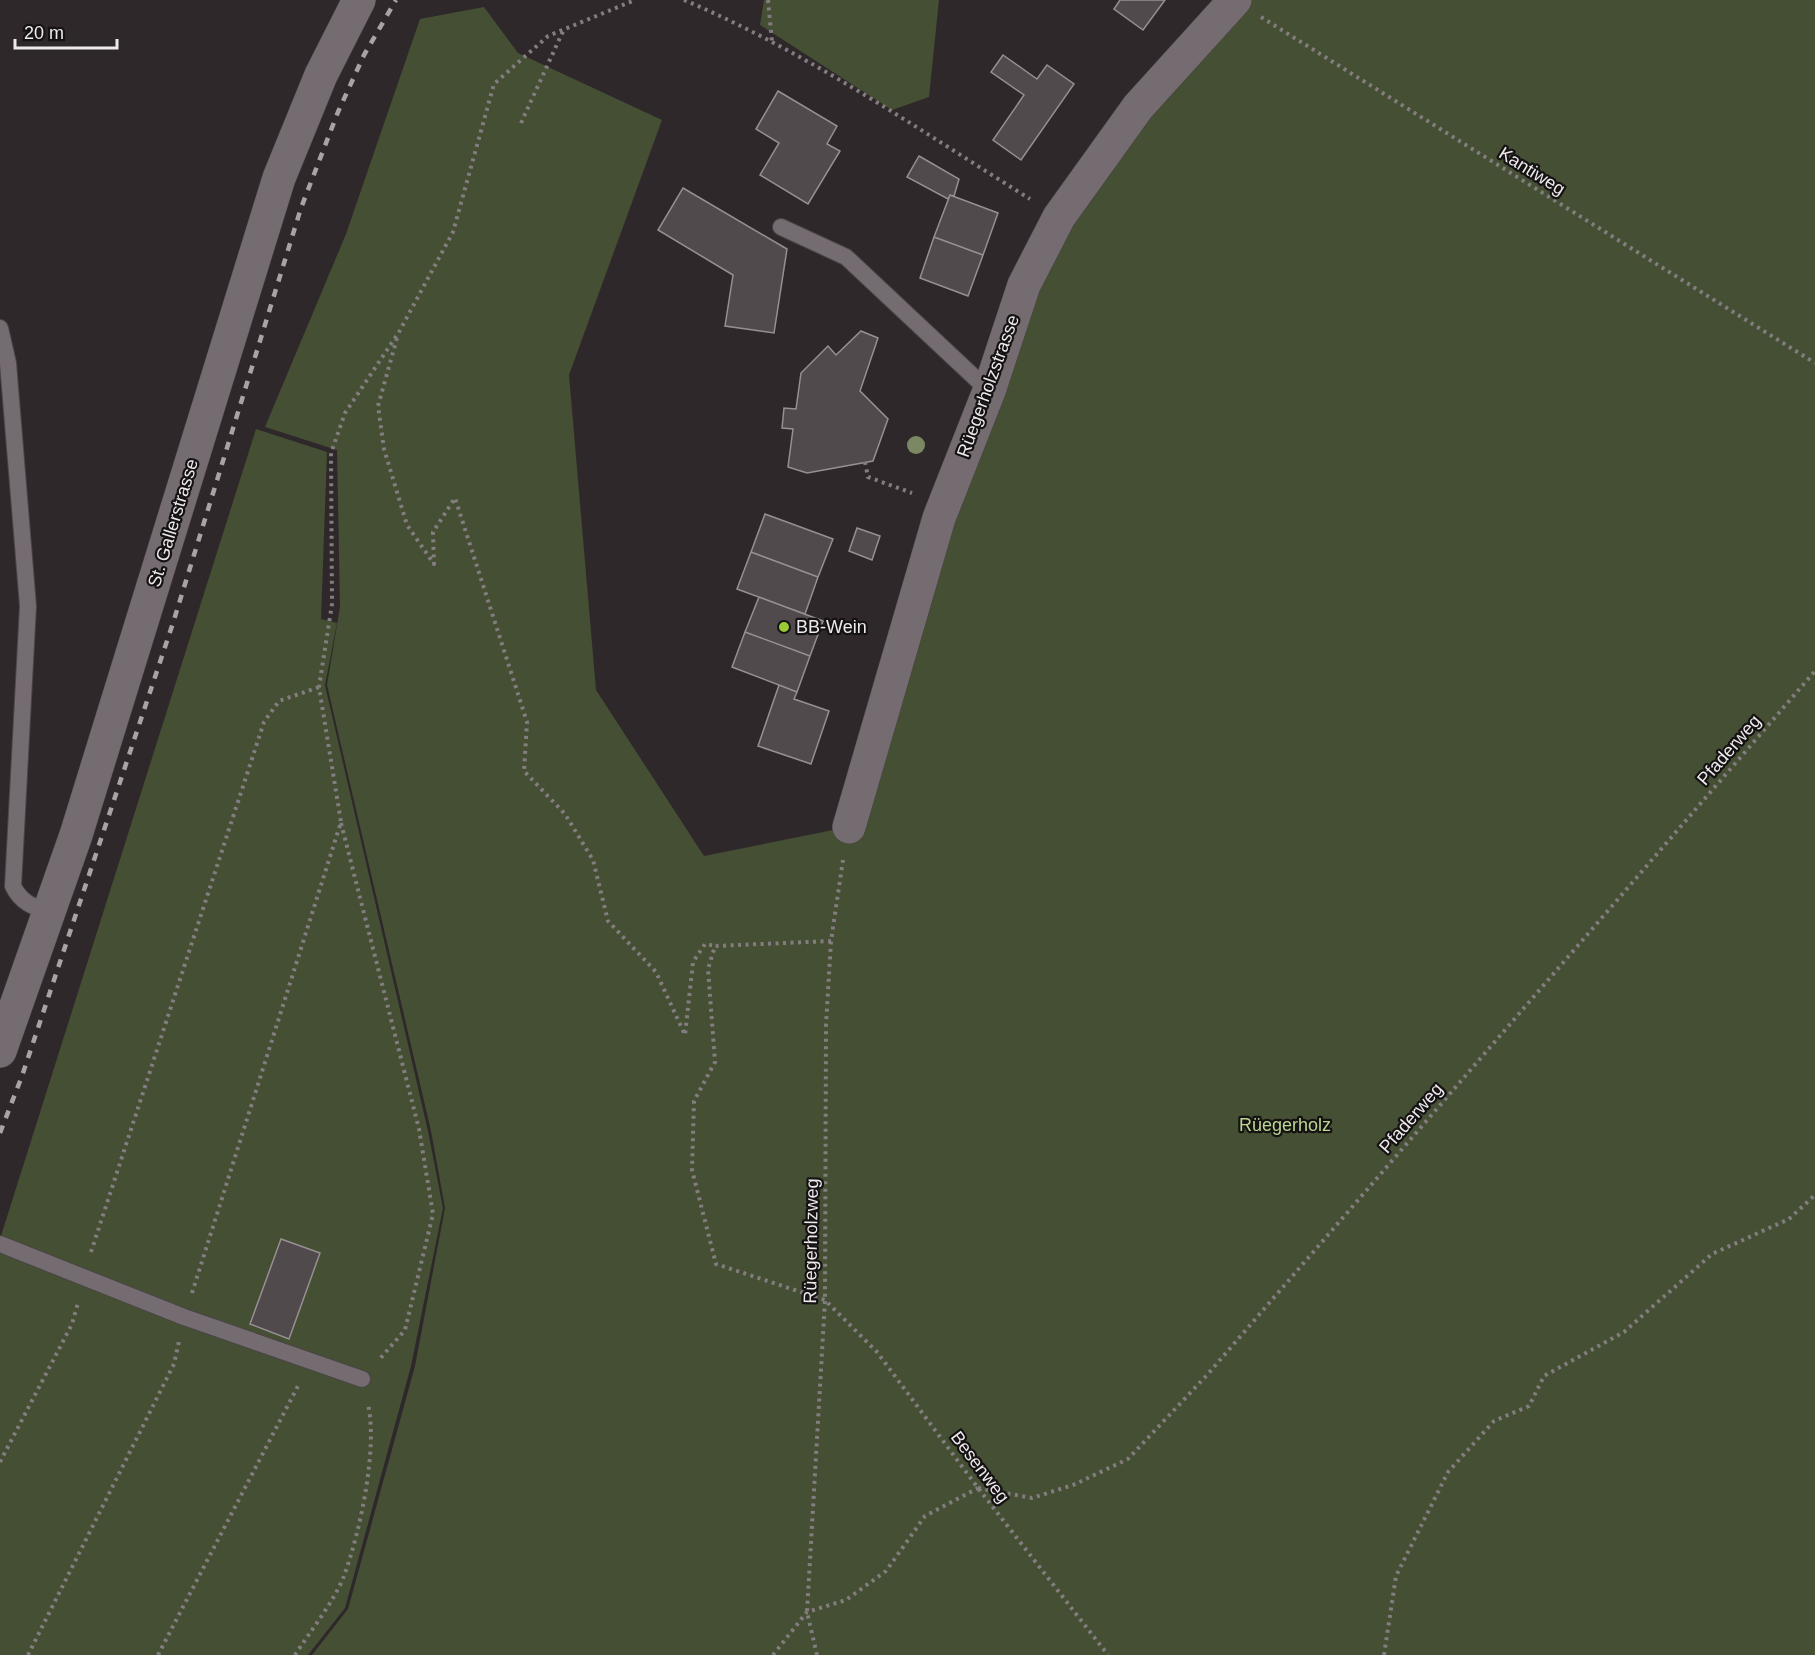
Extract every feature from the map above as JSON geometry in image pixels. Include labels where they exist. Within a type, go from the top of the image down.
[{"type":"main road","name":"St. Gallerstrasse","points":[[0,1051],[51,913],[279,178],[321,75],[360,0]]},
{"type":"main road","name":"Rüegerholzstrasse","points":[[849,826],[944,505],[988,391],[1024,285],[1059,217],[1138,107],[1245,6]]},
{"type":"lane","points":[[781,226],[846,257],[988,391]]},
{"type":"lane","points":[[0,328],[8,363],[28,606],[13,886],[18,896],[26,903],[51,913]]},
{"type":"lane","points":[[0,1244],[184,1317],[362,1379]]},
{"type":"path","points":[[295,1655],[344,1578],[368,1486],[372,1421],[362,1379],[405,1330],[433,1214],[418,1129],[341,822],[320,687],[332,604],[331,453],[345,413],[399,332],[453,232],[494,84],[548,36],[635,0]]},
{"type":"path","points":[[684,0],[739,23],[837,79],[1059,217]]},
{"type":"path","points":[[768,0],[772,42]]},
{"type":"path","name":"Kantiweg","points":[[1245,6],[1815,363]]},
{"type":"path","points":[[521,123],[564,30]]},
{"type":"path","points":[[399,332],[378,406],[384,449],[407,525],[434,564],[433,532],[455,498],[527,722],[524,771],[565,814],[593,860],[608,921],[656,972],[685,1035],[693,962],[705,944],[715,946],[831,940]]},
{"type":"path","points":[[865,462],[868,477],[944,505]]},
{"type":"path","name":"Pfaderweg","points":[[978,1488],[1032,1498],[1073,1485],[1128,1459],[1207,1375],[1815,671]]},
{"type":"path","points":[[0,1462],[72,1324],[84,1278],[264,722],[279,701],[320,687]]},
{"type":"path","points":[[28,1655],[174,1364],[184,1317],[341,822]]},
{"type":"path","name":"Rüegerholzweg","points":[[817,1655],[807,1612],[825,1300],[826,1025],[831,940],[849,826]]},
{"type":"path","points":[[715,946],[708,969],[715,1062],[694,1101],[692,1170],[716,1264],[825,1300]]},
{"type":"path","points":[[1384,1655],[1396,1576],[1448,1472],[1494,1421],[1529,1406],[1544,1376],[1624,1332],[1712,1254],[1789,1219],[1815,1195]]},
{"type":"path","name":"Besenweg","points":[[825,1300],[877,1353],[1108,1655]]},
{"type":"path","points":[[158,1655],[311,1362]]},
{"type":"path","points":[[773,1655],[807,1612],[846,1600],[886,1571],[926,1516],[978,1488]]},
{"type":"green space","points":[[764,0],[939,0],[929,97],[892,110],[760,25]]},
{"type":"green space","name":"Rüegerholz","points":[[1235,0],[1815,0],[1815,1655],[312,1655],[348,1609],[415,1366],[445,1208],[431,1131],[327,685],[340,607],[337,450],[265,427],[346,234],[420,19],[484,7],[518,53],[662,120],[569,375],[596,690],[704,856],[848,827],[1024,285]]},
{"type":"green space","points":[[256,429],[327,452],[321,619],[337,623],[325,685],[428,1131],[443,1208],[411,1366],[345,1608],[308,1655],[0,1655],[0,1239]]},
{"type":"building","points":[[1120,0],[1165,0],[1143,30],[1114,9]]},
{"type":"building","points":[[1003,55],[1037,79],[1047,65],[1074,84],[1021,160],[993,140],[1024,95],[991,72]]},
{"type":"building","points":[[778,91],[837,126],[827,144],[840,151],[808,204],[760,175],[779,143],[756,129]]},
{"type":"building","points":[[919,156],[959,179],[954,196],[950,195],[948,199],[907,177]]},
{"type":"building","points":[[683,188],[787,249],[774,333],[725,326],[733,275],[658,230]]},
{"type":"building","points":[[950,195],[998,213],[983,255],[934,237]]},
{"type":"building","points":[[934,237],[983,255],[968,296],[920,278]]},
{"type":"building","points":[[861,331],[878,338],[860,391],[888,419],[873,461],[807,473],[788,467],[793,429],[782,428],[784,408],[796,409],[801,373],[828,346],[836,355]]},
{"type":"building","points":[[765,514],[833,539],[818,577],[751,552]]},
{"type":"building","points":[[857,528],[880,536],[872,560],[849,551]]},
{"type":"building","points":[[751,552],[818,577],[805,614],[737,589]]},
{"type":"building","name":"BB-Wein","points":[[759,597],[823,621],[810,656],[745,632]]},
{"type":"building","points":[[745,632],[810,656],[797,692],[732,667]]},
{"type":"building","points":[[779,685],[797,692],[794,699],[829,711],[811,764],[758,746]]},
{"type":"building","points":[[281,1239],[320,1253],[289,1339],[250,1324]]},
{"type":"railway","points":[[0,1133],[22,1076],[173,623],[301,208],[338,112],[364,55],[396,0]]},
{"type":"place","name":"BB-Wein","points":[[784,627]]}]
